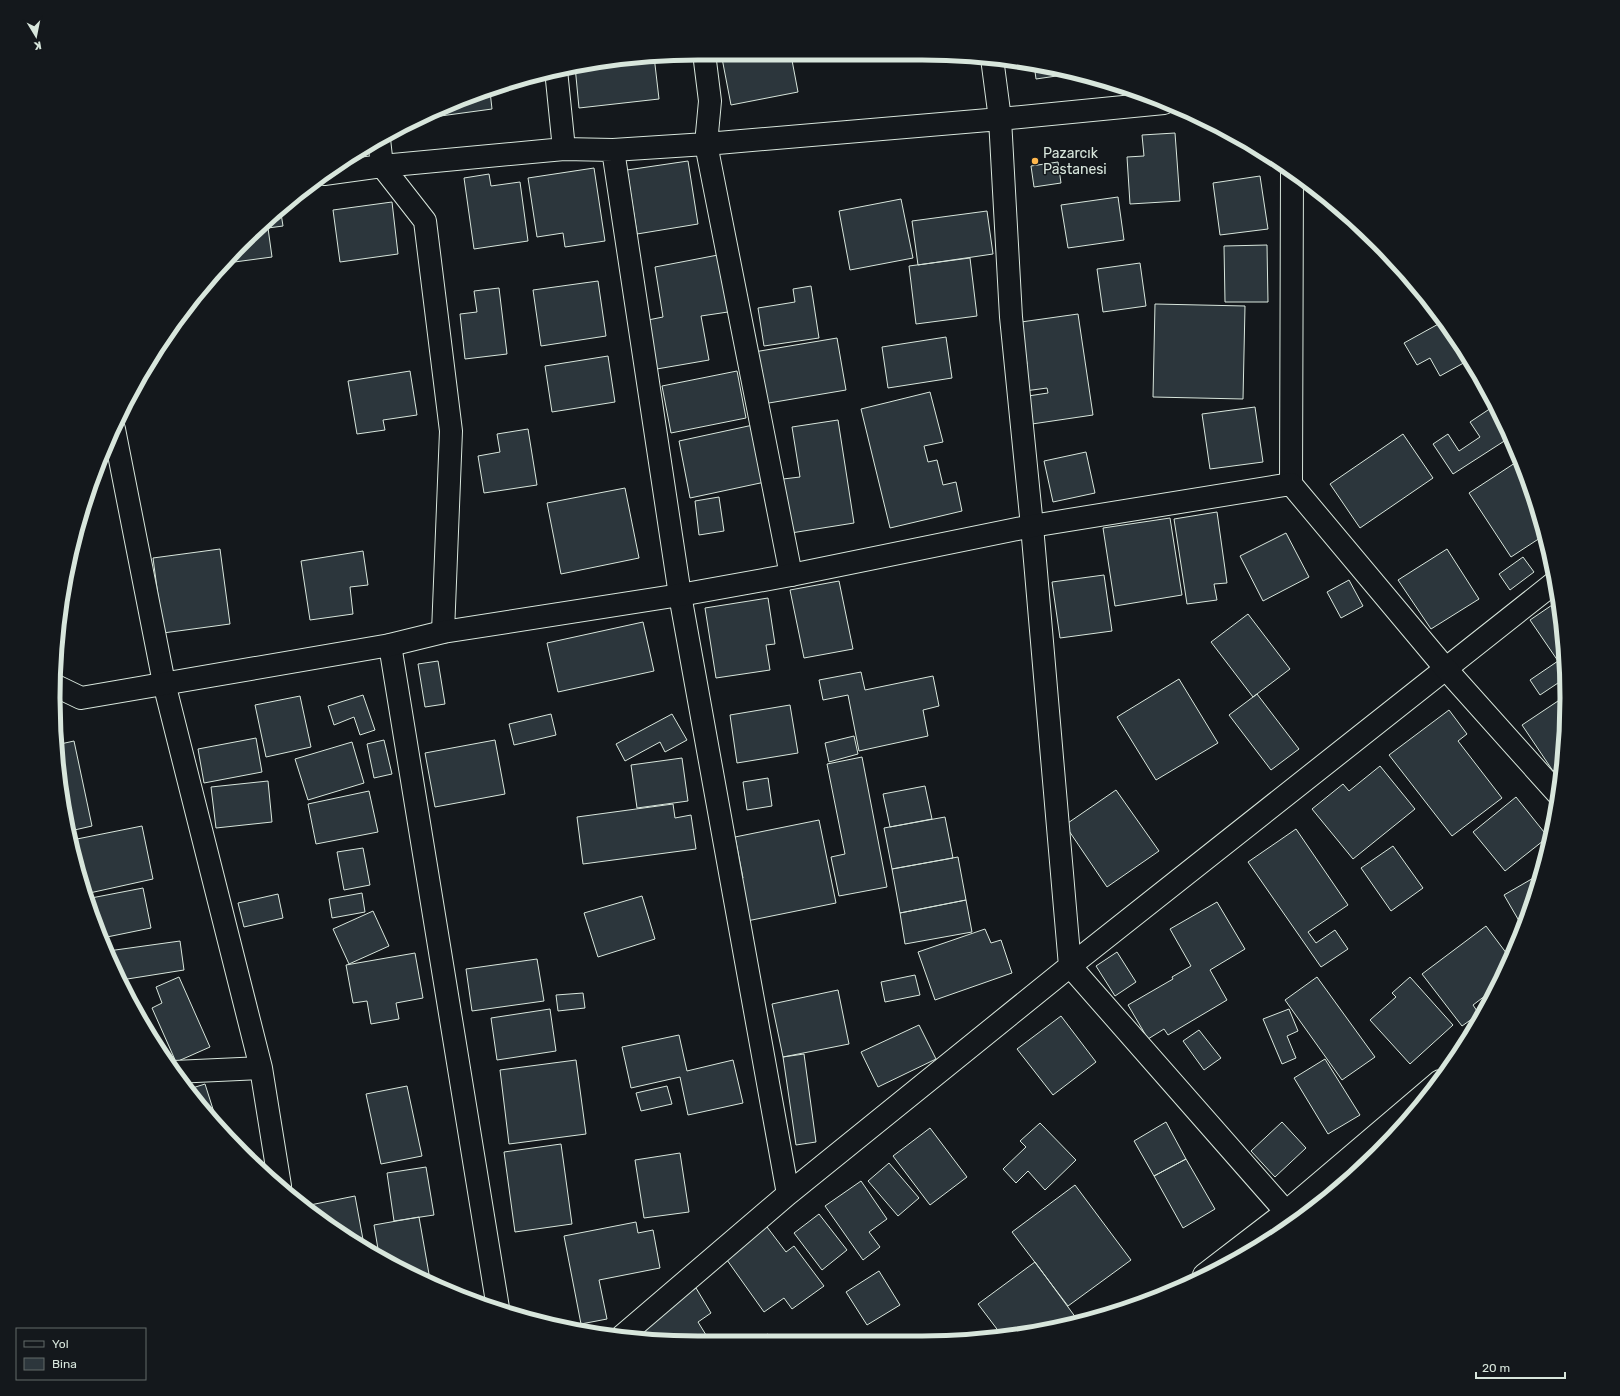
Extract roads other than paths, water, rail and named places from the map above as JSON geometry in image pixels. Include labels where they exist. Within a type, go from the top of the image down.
[{"type":"street","points":[[705,60],[710,101],[706,144],[791,575]]},
{"type":"street","points":[[993,64],[1000,119],[1011,317],[1032,526],[1070,966],[1290,1216]]},
{"type":"street","points":[[557,76],[564,149]]},
{"type":"street","points":[[338,172],[382,166],[564,149],[613,150],[706,144],[1000,119],[1153,104]]},
{"type":"street","points":[[380,145],[382,166],[425,221],[451,431],[443,632]]},
{"type":"street","points":[[613,150],[680,594],[788,1194]]},
{"type":"street","points":[[1292,179],[1291,484],[1446,669],[1554,788]]},
{"type":"street","points":[[116,439],[164,683],[261,1068],[279,1180]]},
{"type":"street","points":[[60,688],[81,698],[390,645],[443,632],[791,575],[1032,526],[1291,484]]},
{"type":"street","points":[[627,1332],[788,1194],[1070,966],[1550,586]]},
{"type":"street","points":[[390,645],[497,1303]]},
{"type":"street","points":[[182,1072],[261,1068]]},
{"type":"street","points":[[1233,1255],[1290,1216],[1412,1106]]},
{"type":"place","name":"Pazarcık Pastanesi","points":[[1035,161]]}]
